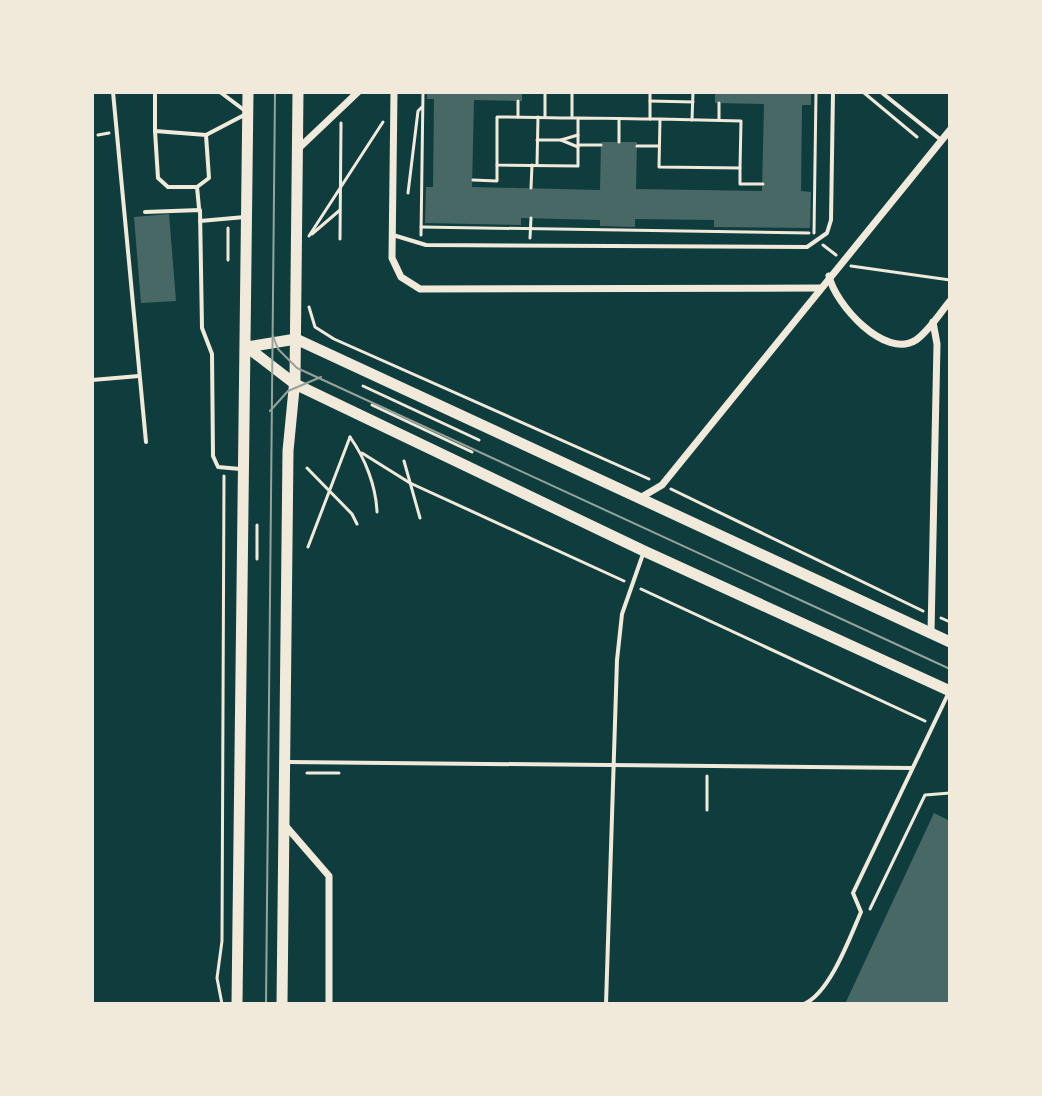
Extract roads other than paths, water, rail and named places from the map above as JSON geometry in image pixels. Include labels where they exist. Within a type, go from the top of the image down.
[{"type":"main road","points":[[237,1004],[248,92]]},
{"type":"main road","points":[[282,1004],[288,451],[295,384],[298,92]]},
{"type":"main road","points":[[247,347],[296,339],[950,642]]},
{"type":"main road","points":[[247,347],[295,384],[644,551],[950,690]]},
{"type":"street","points":[[297,150],[358,92]]},
{"type":"street","points":[[394,92],[391,234],[394,268],[420,289],[820,288]]},
{"type":"street","points":[[640,498],[662,485],[950,130]]},
{"type":"street","points":[[829,276],[842,306],[883,341],[906,344],[918,339],[950,301]]},
{"type":"street","points":[[931,633],[937,344],[933,322]]},
{"type":"street","points":[[284,824],[329,876],[329,1004]]},
{"type":"lane","points":[[113,92],[146,442]]},
{"type":"lane","points":[[155,92],[158,178],[168,187],[197,187],[209,178],[206,135]]},
{"type":"lane","points":[[155,131],[206,135],[248,113],[220,92]]},
{"type":"lane","points":[[391,234],[426,245],[807,247],[827,233],[831,220],[833,92]]},
{"type":"lane","points":[[881,92],[942,140]]},
{"type":"lane","points":[[197,187],[202,328],[212,354],[213,456],[218,467],[244,469]]},
{"type":"lane","points":[[145,212],[200,210]]},
{"type":"lane","points":[[200,221],[248,217]]},
{"type":"lane","points":[[92,380],[139,376]]},
{"type":"lane","points":[[606,1004],[612,766],[621,619],[644,551]]},
{"type":"lane","points":[[804,1004],[823,987],[845,950],[861,912],[853,893],[950,690]]},
{"type":"lane","points":[[285,762],[707,769],[912,768]]},
{"type":"tram line","points":[[266,1004],[275,92]]},
{"type":"tram line","points":[[273,336],[278,349],[297,368],[950,669]]},
{"type":"tram line","points":[[270,411],[288,391],[321,377]]}]
